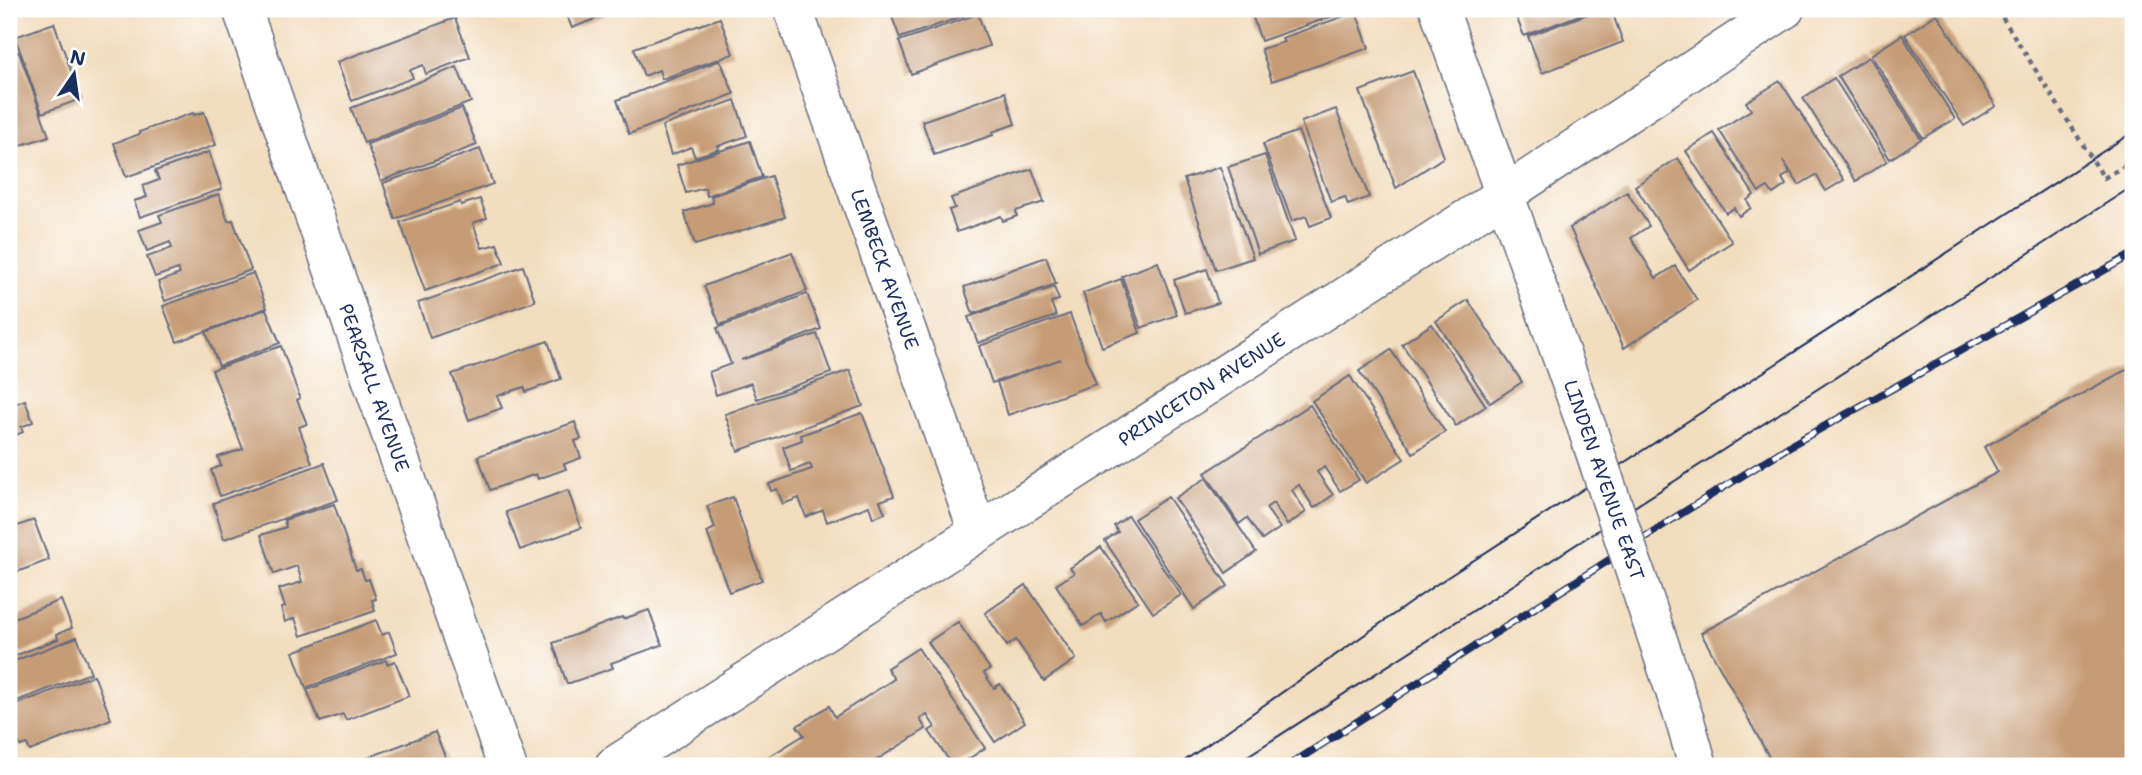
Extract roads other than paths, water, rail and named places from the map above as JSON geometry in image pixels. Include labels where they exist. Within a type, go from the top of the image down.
[{"type":"street","name":"PEARSALL AVENUE","points":[[242,9],[507,766]]},
{"type":"street","name":"LEMBECK AVENUE","points":[[793,9],[978,532]]},
{"type":"street","name":"LINDEN AVENUE EAST","points":[[1439,9],[1588,430],[1698,766]]},
{"type":"street","name":"PRINCETON AVENUE","points":[[614,766],[1504,195],[1785,9]]},
{"type":"tram line","points":[[1177,766],[1434,586],[2133,132]]},
{"type":"tram line","points":[[1232,766],[2133,186]]},
{"type":"railway","points":[[1288,766],[1793,444],[2133,254]]}]
